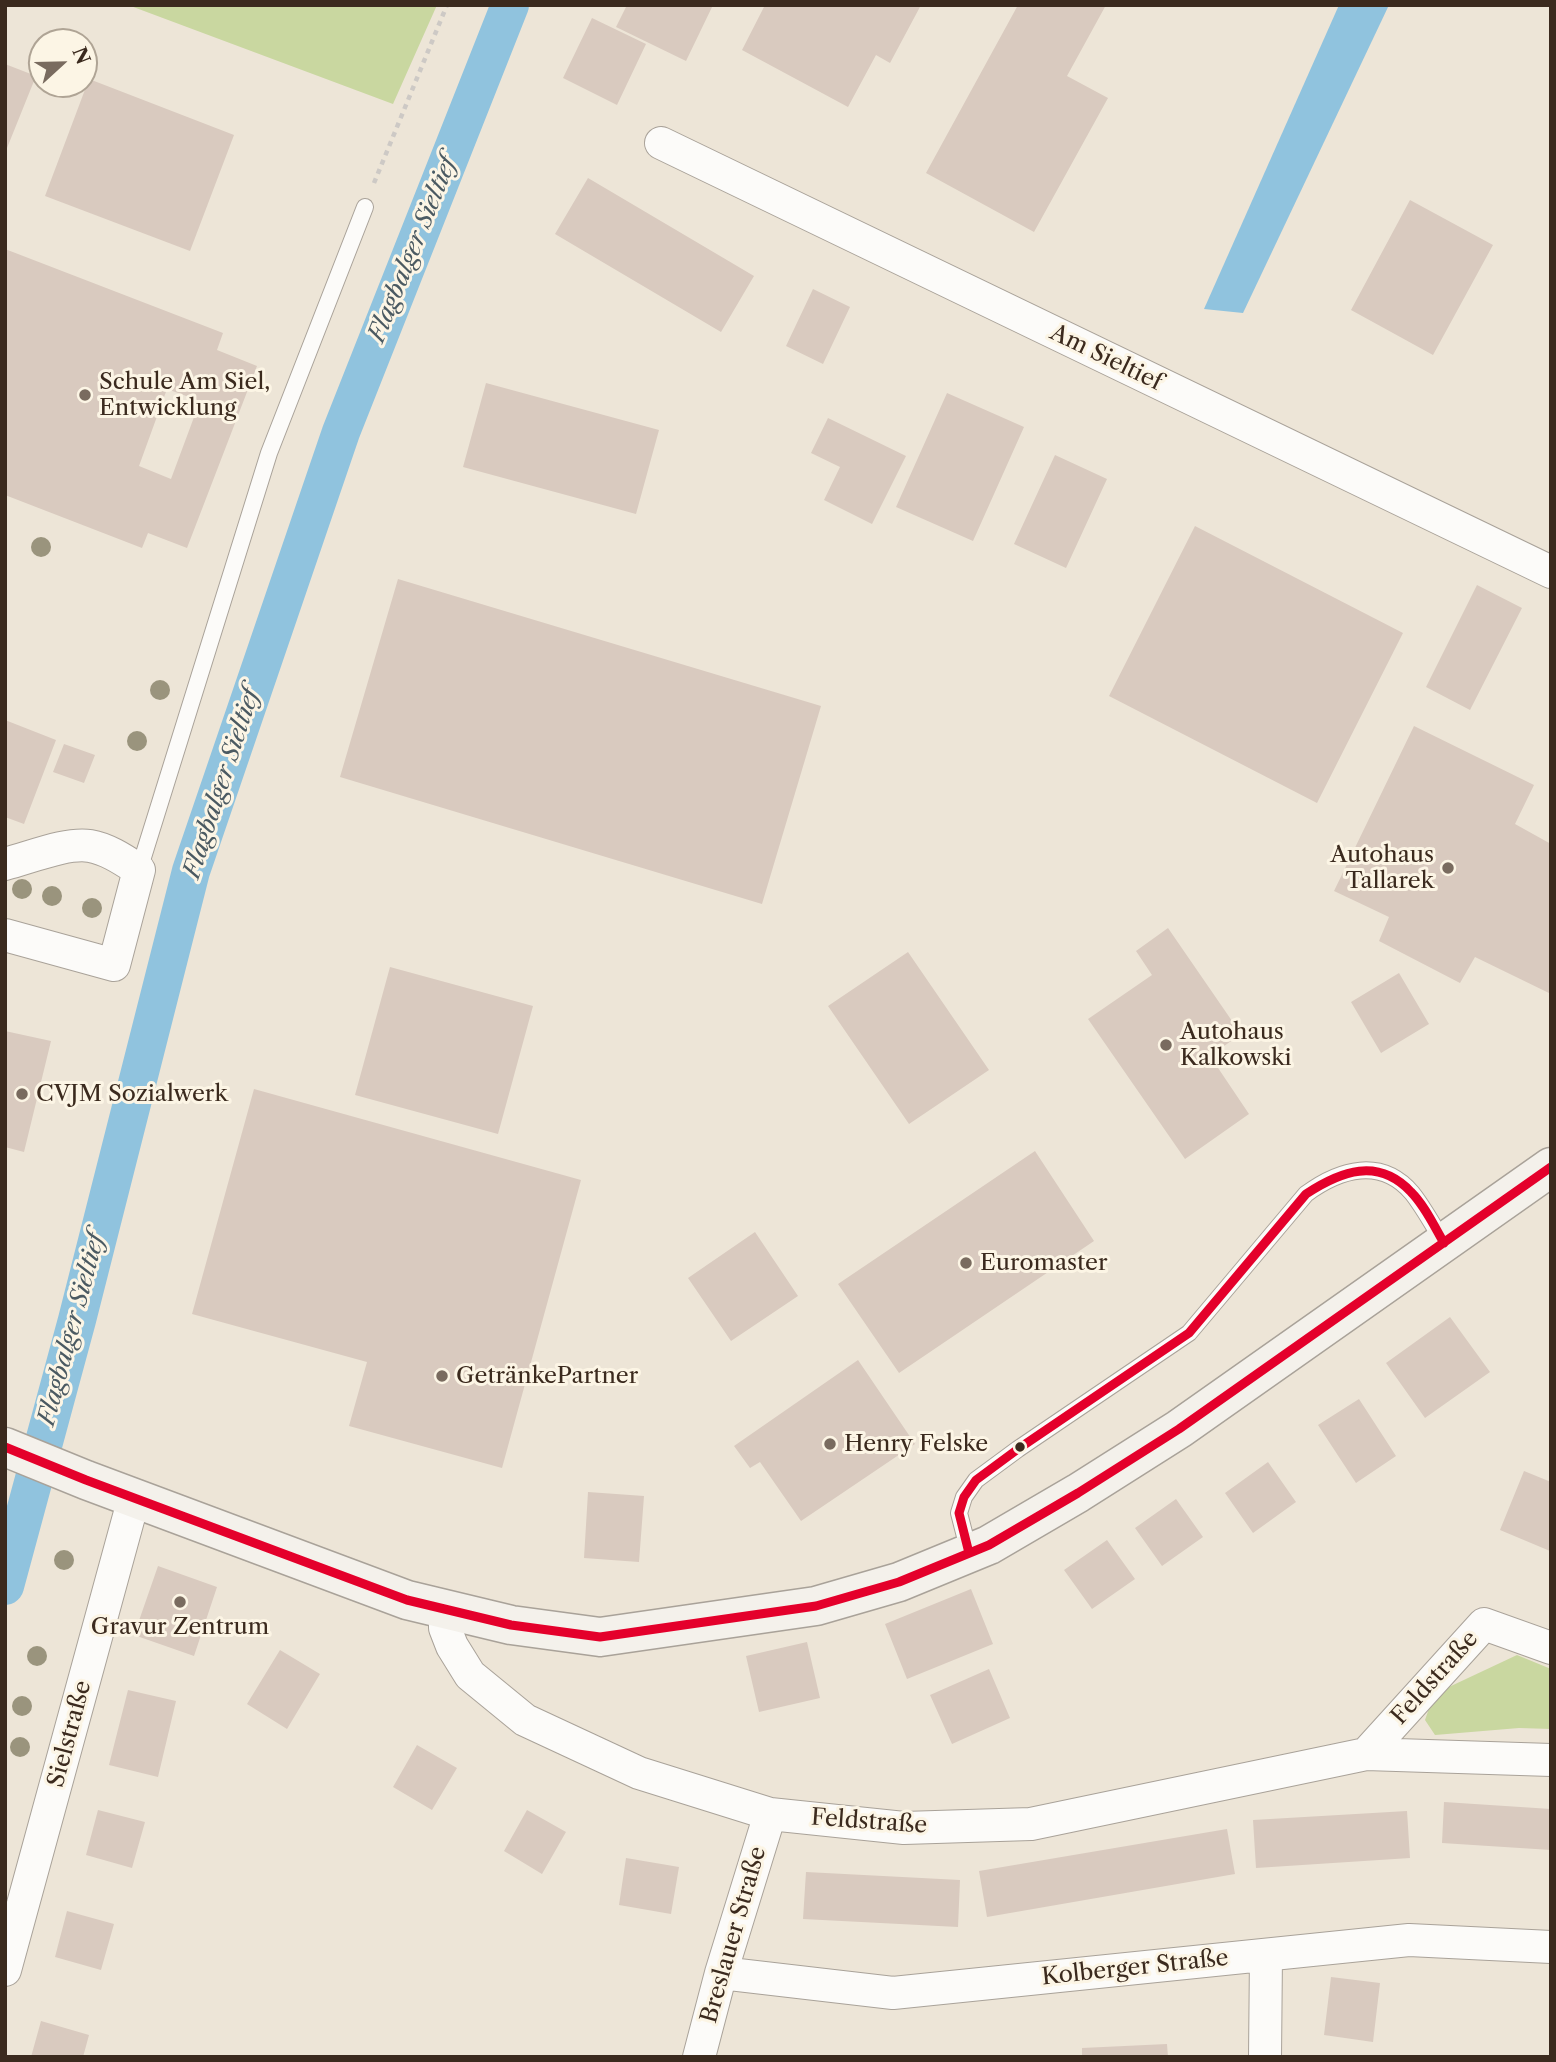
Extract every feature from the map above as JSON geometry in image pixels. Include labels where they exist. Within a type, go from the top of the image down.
[{"type":"street","name":"Am Sieltief","points":[[661,143],[1551,572]]},
{"type":"street","points":[[5,864],[66,848],[90,846],[116,856],[139,870],[114,965],[5,935]]},
{"type":"street","points":[[5,1447],[407,1600],[511,1625],[600,1637],[816,1606],[899,1582],[989,1545],[1078,1493],[1179,1429],[1551,1167]]},
{"type":"street","name":"Sielstraße","points":[[5,1970],[134,1498]]},
{"type":"street","name":"Feldstraße","points":[[445,1609],[445,1628],[452,1646],[470,1675],[525,1720],[639,1773],[770,1814],[904,1828],[1031,1824],[1366,1754],[1551,1760]]},
{"type":"street","name":"Feldstraße","points":[[1366,1754],[1484,1624],[1551,1648]]},
{"type":"street","name":"Breslauer Straße","points":[[699,2057],[721,1973],[770,1814]]},
{"type":"street","name":"Kolberger Straße","points":[[721,1973],[893,1993],[1409,1940],[1551,1947]]},
{"type":"street","points":[[1265,2057],[1266,1955]]},
{"type":"lane","points":[[139,870],[269,453],[365,207]]},
{"type":"lane","points":[[969,1553],[959,1513],[964,1497],[976,1480],[1189,1333],[1306,1194],[1322,1182],[1346,1172],[1375,1170],[1395,1178],[1412,1193],[1444,1243]]},
{"type":"path","points":[[365,207],[447,5]]},
{"type":"green space","points":[[128,5],[437,5],[393,104]]},
{"type":"green space","points":[[1517,1655],[1551,1669],[1551,1729],[1519,1728],[1435,1735],[1425,1720],[1434,1694]]},
{"type":"water","points":[[1339,5],[1389,5],[1243,313],[1204,309]]},
{"type":"building","points":[[627,5],[713,5],[686,61],[616,27]]},
{"type":"building","points":[[765,5],[921,5],[890,63],[876,55],[848,107],[742,50]]},
{"type":"building","points":[[1018,5],[1106,5],[1067,76],[1108,98],[1034,232],[926,173]]},
{"type":"building","points":[[592,18],[646,44],[617,105],[563,78]]},
{"type":"building","points":[[5,64],[28,73],[28,96],[5,153]]},
{"type":"building","points":[[98,82],[234,135],[190,251],[45,196],[82,98],[98,98]]},
{"type":"building","points":[[588,178],[754,276],[721,332],[555,234]]},
{"type":"building","points":[[1410,200],[1493,245],[1433,355],[1351,310]]},
{"type":"building","name":"Schule Am Siel, Entwicklung","points":[[5,249],[223,333],[217,350],[257,366],[187,548],[148,533],[142,548],[5,495]],"holes":[[[167,389],[200,401],[171,479],[139,466]]]},
{"type":"building","points":[[813,289],[850,307],[823,364],[786,346]]},
{"type":"building","points":[[486,383],[659,430],[636,514],[463,467]]},
{"type":"building","points":[[947,393],[1024,427],[973,541],[896,507]]},
{"type":"building","points":[[828,418],[906,456],[872,524],[824,500],[840,467],[811,453]]},
{"type":"building","points":[[1055,455],[1107,479],[1066,568],[1014,544]]},
{"type":"building","points":[[1195,526],[1403,633],[1317,803],[1109,696]]},
{"type":"building","points":[[398,579],[821,706],[762,904],[340,777]]},
{"type":"building","points":[[1477,585],[1522,608],[1470,710],[1426,687]]},
{"type":"building","points":[[5,720],[56,740],[24,824],[5,817]]},
{"type":"building","name":"Autohaus Tallarek","points":[[1414,726],[1534,785],[1515,824],[1551,844],[1551,994],[1475,957],[1460,983],[1379,941],[1389,917],[1334,891]]},
{"type":"building","points":[[64,744],[95,755],[84,783],[53,772]]},
{"type":"building","name":"Autohaus Kalkowski","points":[[1168,928],[1241,1034],[1210,1056],[1249,1114],[1185,1159],[1088,1019],[1152,975],[1136,951]]},
{"type":"building","points":[[908,952],[989,1070],[909,1124],[828,1006]]},
{"type":"building","points":[[390,967],[533,1006],[498,1134],[355,1095]]},
{"type":"building","points":[[1399,973],[1429,1024],[1381,1053],[1351,1002]]},
{"type":"building","name":"CVJM Sozialwerk","points":[[5,1031],[51,1041],[24,1152],[5,1147]]},
{"type":"building","points":[[254,1089],[581,1180],[502,1468],[349,1426],[367,1362],[192,1314]]},
{"type":"building","name":"Euromaster","points":[[1035,1151],[1094,1241],[899,1373],[838,1284]]},
{"type":"building","points":[[755,1232],[798,1296],[731,1341],[688,1278]]},
{"type":"building","points":[[1450,1317],[1490,1372],[1425,1418],[1386,1363]]},
{"type":"building","points":[[858,1360],[915,1444],[801,1521],[760,1462],[750,1468],[734,1446]]},
{"type":"building","points":[[1359,1399],[1396,1456],[1356,1483],[1318,1425]]},
{"type":"building","points":[[1268,1462],[1296,1502],[1253,1533],[1225,1493]]},
{"type":"building","points":[[1524,1471],[1551,1482],[1550,1551],[1500,1530]]},
{"type":"building","points":[[588,1492],[644,1496],[639,1562],[584,1558]]},
{"type":"building","points":[[1176,1499],[1203,1537],[1162,1566],[1135,1528]]},
{"type":"building","points":[[1107,1540],[1135,1579],[1092,1609],[1064,1570]]},
{"type":"building","points":[[158,1566],[217,1587],[194,1656],[134,1635]]},
{"type":"building","points":[[971,1589],[993,1644],[907,1679],[885,1624]]},
{"type":"building","points":[[807,1642],[820,1698],[759,1712],[746,1656]]},
{"type":"building","points":[[280,1650],[320,1674],[287,1729],[247,1704]]},
{"type":"building","points":[[989,1669],[1010,1718],[952,1744],[930,1695]]},
{"type":"building","points":[[128,1690],[176,1701],[158,1777],[109,1765]]},
{"type":"building","points":[[417,1745],[457,1768],[432,1810],[393,1787]]},
{"type":"building","points":[[1444,1802],[1551,1809],[1551,1850],[1442,1843]]},
{"type":"building","points":[[98,1810],[145,1822],[132,1868],[86,1855]]},
{"type":"building","points":[[527,1810],[566,1832],[542,1874],[504,1851]]},
{"type":"building","points":[[1407,1811],[1410,1858],[1256,1868],[1253,1820]]},
{"type":"building","points":[[1227,1829],[1235,1874],[987,1917],[979,1871]]},
{"type":"building","points":[[626,1858],[679,1867],[671,1914],[619,1905]]},
{"type":"building","points":[[806,1872],[960,1880],[958,1927],[803,1919]]},
{"type":"building","points":[[67,1911],[114,1924],[101,1970],[55,1957]]},
{"type":"building","points":[[1331,1977],[1380,1983],[1373,2042],[1324,2035]]},
{"type":"building","points":[[41,2021],[89,2035],[83,2057],[31,2057]]},
{"type":"building","points":[[1167,2044],[1168,2057],[1082,2057],[1082,2048]]},
{"type":"waterway","name":"Flagbalger Sieltief","points":[[5,1586],[77,1320],[191,871],[341,432],[510,5]]},
{"type":"transit line","points":[[5,1447],[407,1600],[511,1625],[600,1637],[816,1606],[899,1582],[989,1545],[1078,1493],[1179,1429],[1551,1167]]},
{"type":"transit line","points":[[969,1553],[959,1513],[964,1497],[976,1480],[1189,1333],[1306,1194],[1346,1174],[1359,1171],[1386,1174],[1411,1192],[1444,1243]]},
{"type":"place","name":"Schule Am Siel, Entwicklung","points":[[85,395]]},
{"type":"place","name":"Autohaus Tallarek","points":[[1448,868]]},
{"type":"place","name":"Autohaus Kalkowski","points":[[1166,1045]]},
{"type":"place","name":"CVJM Sozialwerk","points":[[22,1094]]},
{"type":"place","name":"Euromaster","points":[[966,1263]]},
{"type":"place","name":"GetränkePartner","points":[[442,1376]]},
{"type":"place","name":"Henry Felske","points":[[830,1444]]},
{"type":"place","name":"Gravur Zentrum","points":[[180,1602]]}]
